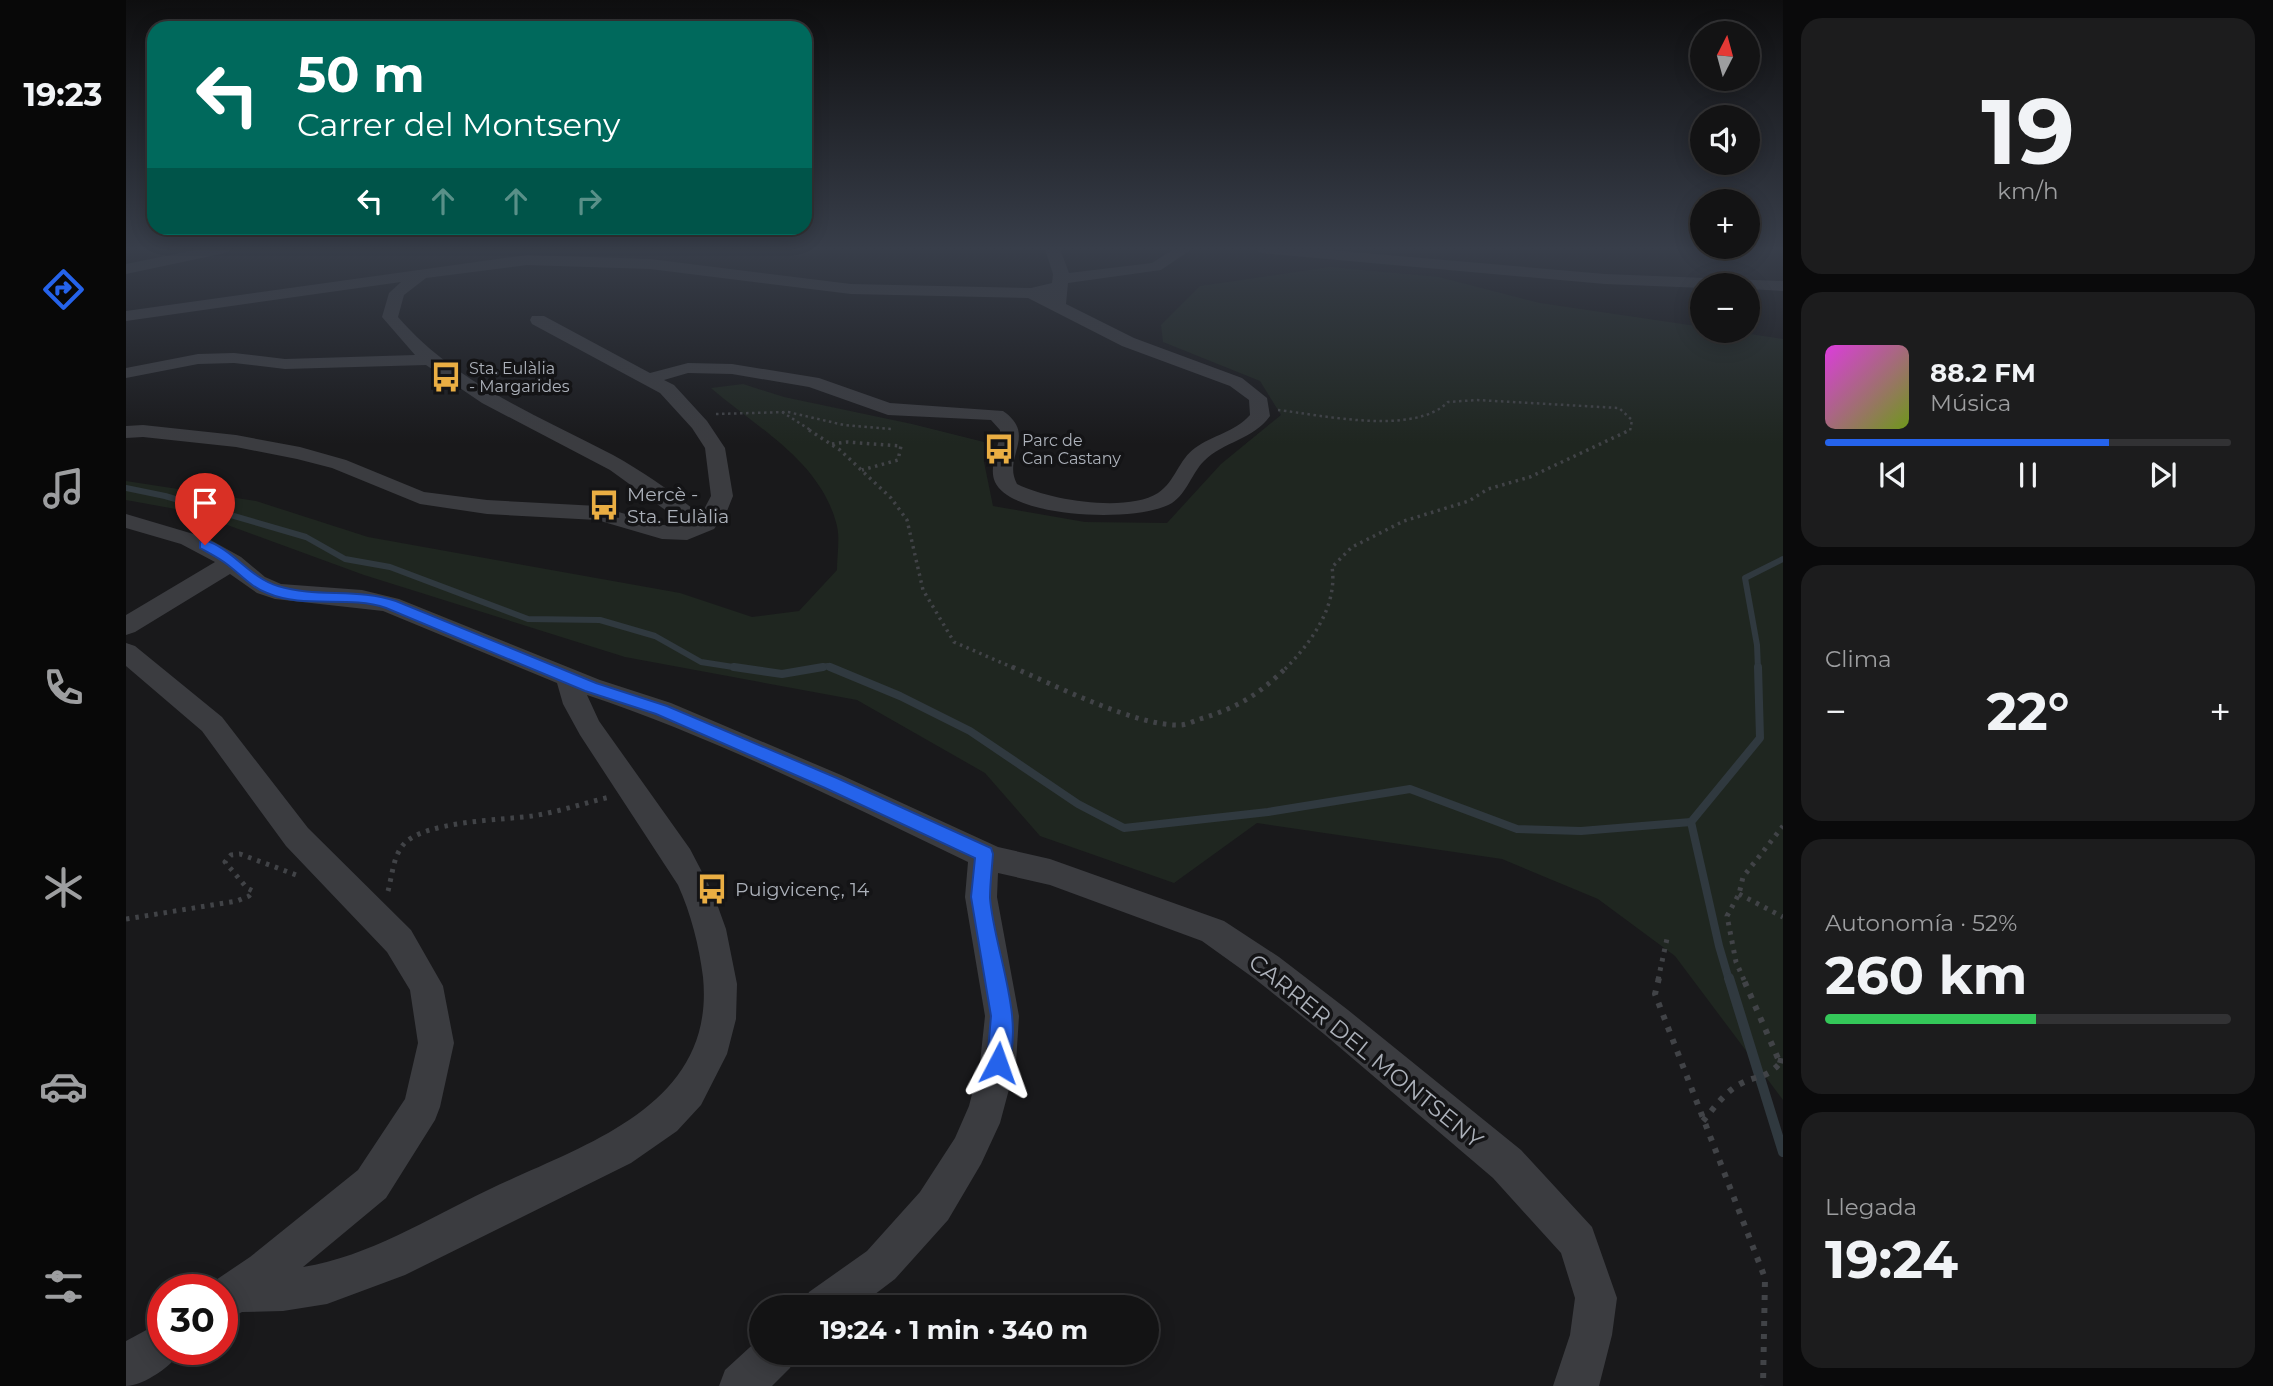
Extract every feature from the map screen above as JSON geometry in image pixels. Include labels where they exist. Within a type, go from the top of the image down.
[{"type":"street","points":[[391,314],[390,317],[402,334],[428,360],[544,428],[606,459],[672,502],[701,526]]},
{"type":"street","points":[[647,379],[688,368],[732,369],[813,382],[888,409],[996,415],[1007,422],[1011,430],[1003,473],[1009,488],[1032,498],[1115,510],[1144,508],[1166,498],[1199,454],[1254,425],[1260,416],[1258,398],[1236,382],[1128,342],[1071,314]]},
{"type":"street","points":[[126,432],[143,430],[236,441],[299,453],[339,464],[420,498],[487,507],[598,513],[662,532],[687,533],[701,526],[716,511],[722,496],[715,448],[699,425],[667,389],[538,320]]},
{"type":"street","points":[[126,373],[198,359],[234,358],[285,364],[428,360]]},
{"type":"street","name":"CARRER DEL MONTSENY","points":[[126,521],[205,545],[233,562],[248,577],[273,590],[296,595],[373,598],[568,677],[662,710],[831,783],[984,854],[1122,896],[1213,931],[1268,968],[1507,1164],[1577,1241],[1596,1298],[1591,1335],[1580,1379],[1575,1386]]},
{"type":"street","points":[[126,626],[233,562]]},
{"type":"street","points":[[126,653],[212,724],[296,836],[399,941],[426,986],[436,1043],[422,1107],[372,1184],[265,1272],[238,1291]]},
{"type":"street","points":[[238,1295],[285,1292],[330,1282],[384,1263],[627,1142],[647,1131],[685,1098],[708,1057],[720,1019],[723,987],[710,926],[700,902],[648,809],[633,795],[624,776],[596,741],[571,693],[568,677]]},
{"type":"street","points":[[840,1295],[881,1265],[934,1206],[968,1151],[987,1110],[998,1063],[1002,1016],[981,897],[984,854]]},
{"type":"street","points":[[126,1367],[147,1353]]},
{"type":"street","points":[[741,1386],[763,1365]]},
{"type":"path","points":[[782,412],[831,444],[891,498],[907,520],[923,590],[954,642],[1096,703],[1146,719],[1180,725],[1233,709],[1267,686],[1306,648],[1325,614],[1334,581],[1332,567],[1352,547],[1404,521],[1469,501],[1488,489],[1530,477],[1608,443],[1630,432],[1632,420],[1619,408],[1477,400],[1448,402],[1439,411],[1385,423],[1261,410]]},
{"type":"path","points":[[712,414],[782,412],[807,415],[844,425],[897,429]]},
{"type":"path","points":[[831,444],[847,442],[901,446],[898,460],[862,470]]},
{"type":"path","points":[[377,918],[388,891],[397,855],[404,843],[420,835],[467,821],[526,817],[615,796],[633,795]]},
{"type":"path","points":[[1780,1063],[1736,962],[1727,916],[1740,894],[1743,877],[1783,826]]},
{"type":"path","points":[[126,919],[237,901],[249,896],[253,891],[247,888],[225,862],[230,855],[240,854],[299,876],[310,876],[327,867]]},
{"type":"path","points":[[1740,894],[1783,917]]},
{"type":"path","points":[[1668,934],[1655,994],[1765,1278],[1763,1386]]},
{"type":"path","points":[[1703,1121],[1729,1090],[1746,1079],[1770,1075],[1780,1063],[1783,1051]]},
{"type":"shaded area","points":[[1172,314],[1613,314],[1690,325],[1690,343],[1760,343],[1760,336],[1783,339],[1783,1100],[1675,956],[1598,899],[1502,859],[1257,823],[1174,883],[1040,836],[985,773],[857,700],[625,657],[364,575],[192,512],[126,500],[126,481],[256,501],[368,537],[680,593],[752,617],[799,611],[837,570],[838,531],[829,503],[817,483],[786,448],[711,388],[743,384],[784,397],[988,443],[984,462],[993,506],[1085,522],[1167,523],[1221,464],[1281,415],[1260,381],[1163,342],[1161,325]]},
{"type":"waterway","points":[[126,488],[165,496],[306,537],[345,559],[390,567],[528,619],[600,620],[655,636],[701,662],[746,669]]},
{"type":"waterway","points":[[1758,669],[1757,645],[1745,578],[1783,559]]},
{"type":"waterway","points":[[734,667],[782,674],[823,667]]},
{"type":"waterway","points":[[813,669],[823,667]]},
{"type":"waterway","points":[[823,667],[830,667]]},
{"type":"waterway","points":[[830,667],[900,696],[970,731],[1078,804],[1124,828],[1268,812],[1410,789],[1517,829],[1581,831],[1691,822]]},
{"type":"waterway","points":[[830,667],[834,669]]},
{"type":"waterway","points":[[1691,822],[1760,738],[1758,667]]},
{"type":"waterway","points":[[1691,822],[1729,980]]},
{"type":"waterway","points":[[1729,978],[1783,1152]]},
{"type":"place","name":"Sta. Eulàlia - Margarides","points":[[446,377]]},
{"type":"place","name":"Parc de Can Castany","points":[[999,449]]},
{"type":"place","name":"Mercè - Sta. Eulàlia","points":[[604,505]]},
{"type":"place","name":"Puigvicenç, 14","points":[[712,889]]},
{"type":"route","points":[[205,545],[233,562],[248,577],[273,590],[296,595],[373,598],[591,687],[662,710],[831,783],[984,854],[981,897],[1002,1016],[998,1063]]}]
